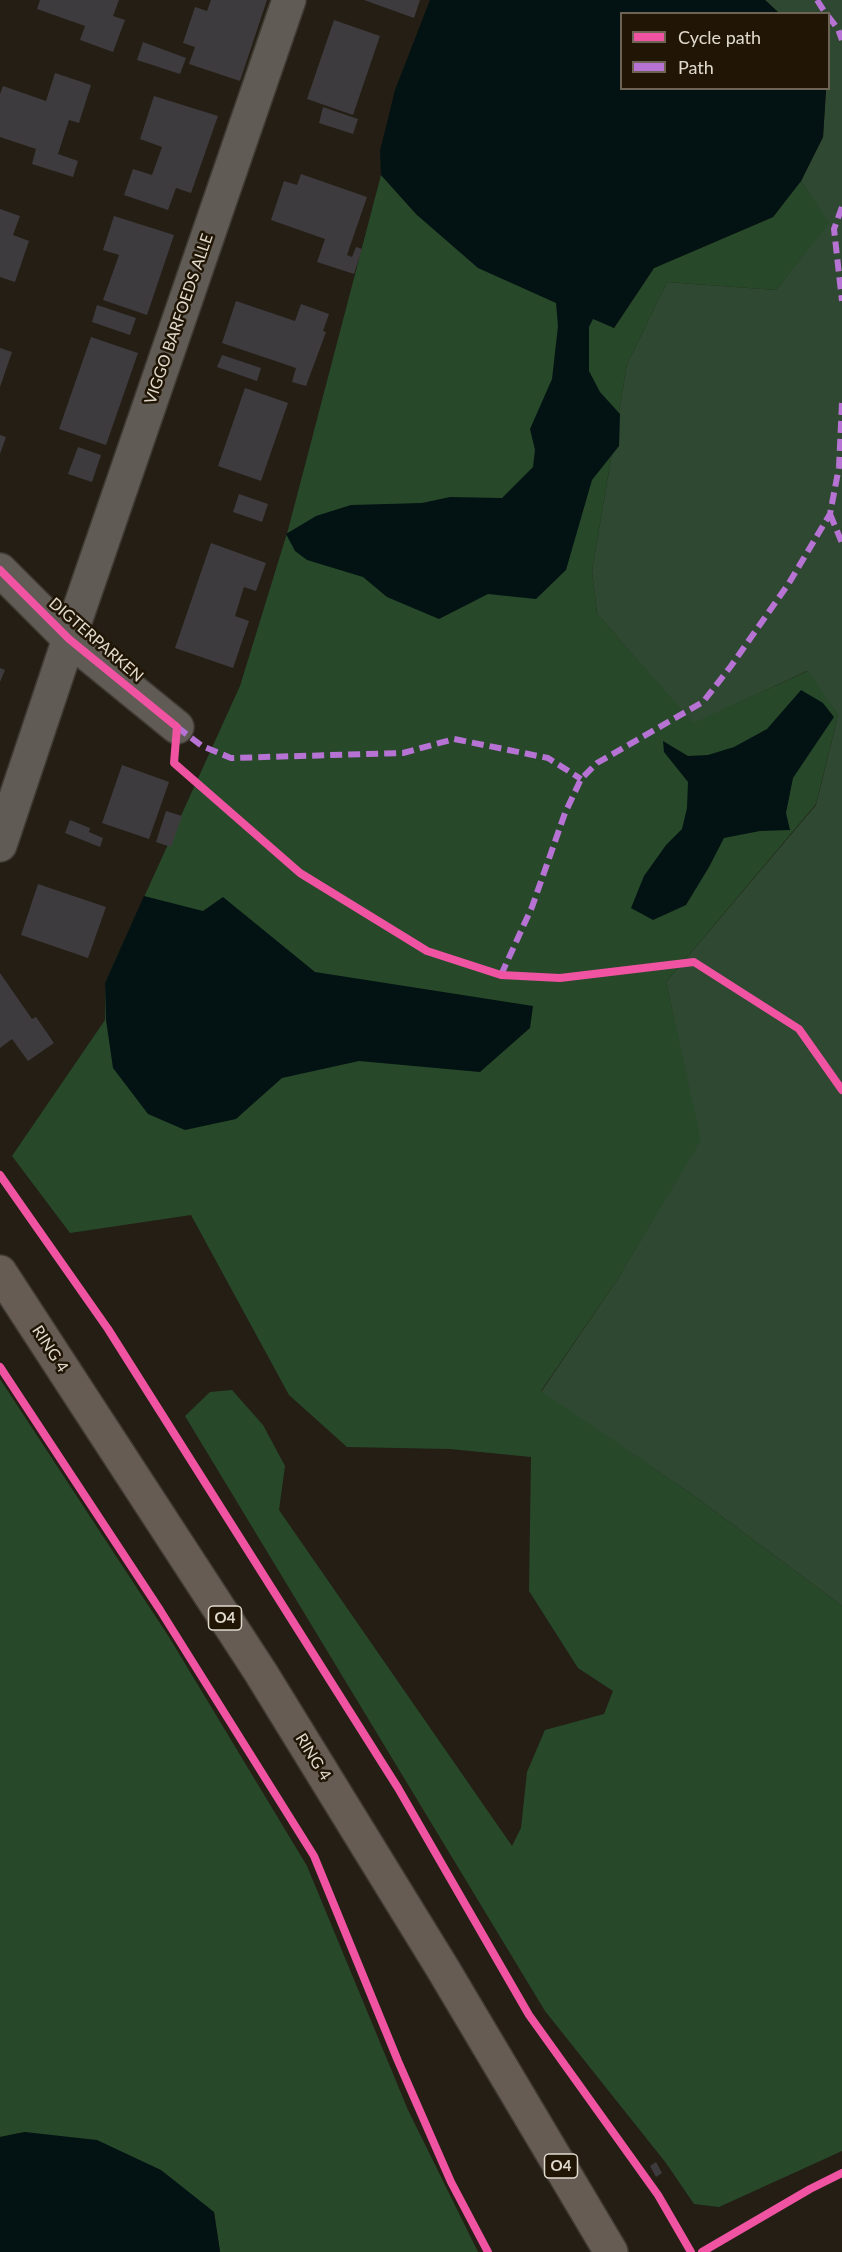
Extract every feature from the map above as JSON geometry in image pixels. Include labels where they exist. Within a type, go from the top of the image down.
[{"type":"main road","name":"RING 4","points":[[0,1272],[261,1673],[443,1969],[611,2252]]},
{"type":"street","name":"VIGGO BARFOEDS ALLE","points":[[69,639],[289,0]]},
{"type":"street","name":"DIGTERPARKEN","points":[[0,570],[69,639],[177,727]]},
{"type":"street","name":"DIGTERPARKEN","points":[[0,845],[69,639]]},
{"type":"green space","points":[[765,0],[842,0],[842,1606],[697,1498],[541,1392],[617,1280],[700,1140],[666,982],[816,805],[838,715],[807,671],[693,724],[597,614],[592,571],[627,364],[667,282],[776,290],[828,223],[801,181],[823,137],[826,90],[830,90],[830,12],[778,12]]},
{"type":"green space","points":[[381,175],[417,215],[614,328],[654,268],[773,217],[801,181],[829,223],[776,290],[667,282],[627,364],[592,571],[597,614],[693,723],[808,671],[838,715],[816,804],[666,982],[701,1140],[617,1280],[541,1391],[697,1498],[842,1606],[842,2151],[719,2207],[694,2204],[666,2163],[545,2011],[185,1416],[210,1392],[232,1390],[263,1425],[285,1466],[279,1510],[512,1846],[521,1828],[527,1772],[545,1730],[604,1714],[613,1691],[578,1668],[529,1591],[531,1457],[450,1449],[347,1447],[289,1395],[191,1215],[70,1233],[12,1156],[105,1020],[105,983],[240,686],[288,530]]},
{"type":"green space","points":[[0,1379],[169,1637],[307,1866],[408,2110],[478,2252],[220,2252],[214,2212],[25,2132],[0,2137]]},
{"type":"shaded area","points":[[430,0],[765,0],[778,12],[620,12],[620,90],[826,90],[823,137],[801,181],[773,217],[654,268],[614,328],[593,319],[589,327],[589,371],[600,392],[620,414],[619,446],[592,480],[566,570],[536,599],[488,594],[439,619],[387,597],[363,577],[307,560],[295,551],[286,534],[316,516],[351,505],[422,503],[450,497],[502,498],[533,467],[535,450],[530,429],[552,379],[558,326],[556,303],[478,268],[417,215],[381,175],[380,151],[395,90]]},
{"type":"shaded area","points":[[801,690],[823,703],[834,717],[793,778],[786,813],[790,830],[760,831],[724,838],[686,905],[653,920],[631,908],[644,876],[666,845],[682,829],[687,808],[688,782],[664,752],[663,741],[688,756],[708,755],[734,747],[767,729]]},
{"type":"shaded area","points":[[144,896],[203,911],[223,897],[315,972],[533,1006],[530,1028],[480,1072],[359,1061],[282,1078],[236,1119],[185,1130],[148,1114],[113,1068],[106,1020],[105,983]]},
{"type":"shaded area","points":[[25,2132],[97,2140],[161,2170],[214,2212],[220,2252],[0,2252],[0,2137]]},
{"type":"building","points":[[40,0],[119,0],[113,16],[125,20],[113,52],[80,40],[85,26],[37,9]]},
{"type":"building","points":[[211,0],[267,0],[240,81],[189,64],[195,47],[183,43],[195,7],[207,11]]},
{"type":"building","points":[[364,0],[420,0],[414,18]]},
{"type":"building","points":[[334,20],[380,36],[353,115],[307,99]]},
{"type":"building","points":[[143,42],[186,58],[180,74],[137,60]]},
{"type":"building","points":[[55,73],[91,85],[79,123],[69,120],[58,154],[78,161],[73,177],[32,164],[36,149],[0,137],[0,94],[3,86],[46,101]]},
{"type":"building","points":[[154,96],[218,116],[191,193],[176,188],[168,210],[124,195],[133,169],[152,175],[162,147],[140,139]]},
{"type":"building","points":[[323,107],[358,119],[353,134],[319,123]]},
{"type":"building","points":[[301,174],[367,197],[347,255],[352,257],[356,247],[362,249],[354,274],[317,262],[325,239],[271,220],[284,181],[297,185]]},
{"type":"building","points":[[0,209],[20,216],[13,235],[29,241],[15,282],[0,277]]},
{"type":"building","points":[[114,216],[174,235],[147,315],[103,300],[119,255],[103,250]]},
{"type":"building","points":[[236,301],[295,321],[301,304],[329,314],[323,331],[326,332],[306,386],[292,382],[296,368],[222,343]]},
{"type":"building","points":[[97,305],[136,318],[130,335],[92,322]]},
{"type":"building","points":[[91,337],[138,353],[106,445],[59,429]]},
{"type":"building","points":[[0,348],[12,352],[0,387]]},
{"type":"building","points":[[222,355],[261,368],[257,381],[217,367]]},
{"type":"building","points":[[245,388],[288,403],[261,481],[218,466]]},
{"type":"building","points":[[0,435],[6,437],[0,454]]},
{"type":"building","points":[[78,447],[101,455],[92,482],[68,474]]},
{"type":"building","points":[[239,494],[268,504],[262,522],[233,512]]},
{"type":"building","points":[[211,543],[266,563],[256,591],[244,587],[235,616],[249,621],[233,668],[175,648]]},
{"type":"building","points":[[0,668],[5,670],[0,682]]},
{"type":"building","points":[[122,765],[169,782],[149,839],[102,823]]},
{"type":"building","points":[[166,811],[182,816],[171,847],[156,842]]},
{"type":"building","points":[[70,820],[90,828],[89,832],[103,838],[100,847],[65,833]]},
{"type":"building","points":[[38,884],[106,907],[88,958],[21,935]]},
{"type":"building","points":[[0,973],[32,1019],[36,1017],[54,1043],[28,1061],[12,1039],[0,1048]]},
{"type":"building","points":[[656,2162],[662,2173],[656,2177],[650,2166]]},
{"type":"marked path","points":[[817,0],[825,12]]},
{"type":"marked path","points":[[830,19],[838,29],[842,40]]},
{"type":"marked path","points":[[842,207],[834,229],[842,301]]},
{"type":"marked path","points":[[501,975],[532,907],[565,813],[581,779],[597,763],[703,702],[789,583],[830,514],[839,467],[842,403]]},
{"type":"marked path","points":[[830,514],[842,543]]},
{"type":"marked path","points":[[177,727],[202,746],[231,758],[403,753],[454,739],[548,758],[581,779]]},
{"type":"cycle path","points":[[0,570],[69,639],[177,727],[174,763],[300,873],[427,951],[501,975],[560,978],[694,962],[799,1029],[842,1090]]},
{"type":"cycle path","points":[[0,1175],[108,1329],[398,1788],[529,2015],[658,2195],[691,2252]]},
{"type":"cycle path","points":[[0,1367],[160,1610],[314,1856],[398,2061],[451,2182],[488,2252]]},
{"type":"cycle path","points":[[702,2252],[842,2173]]}]
